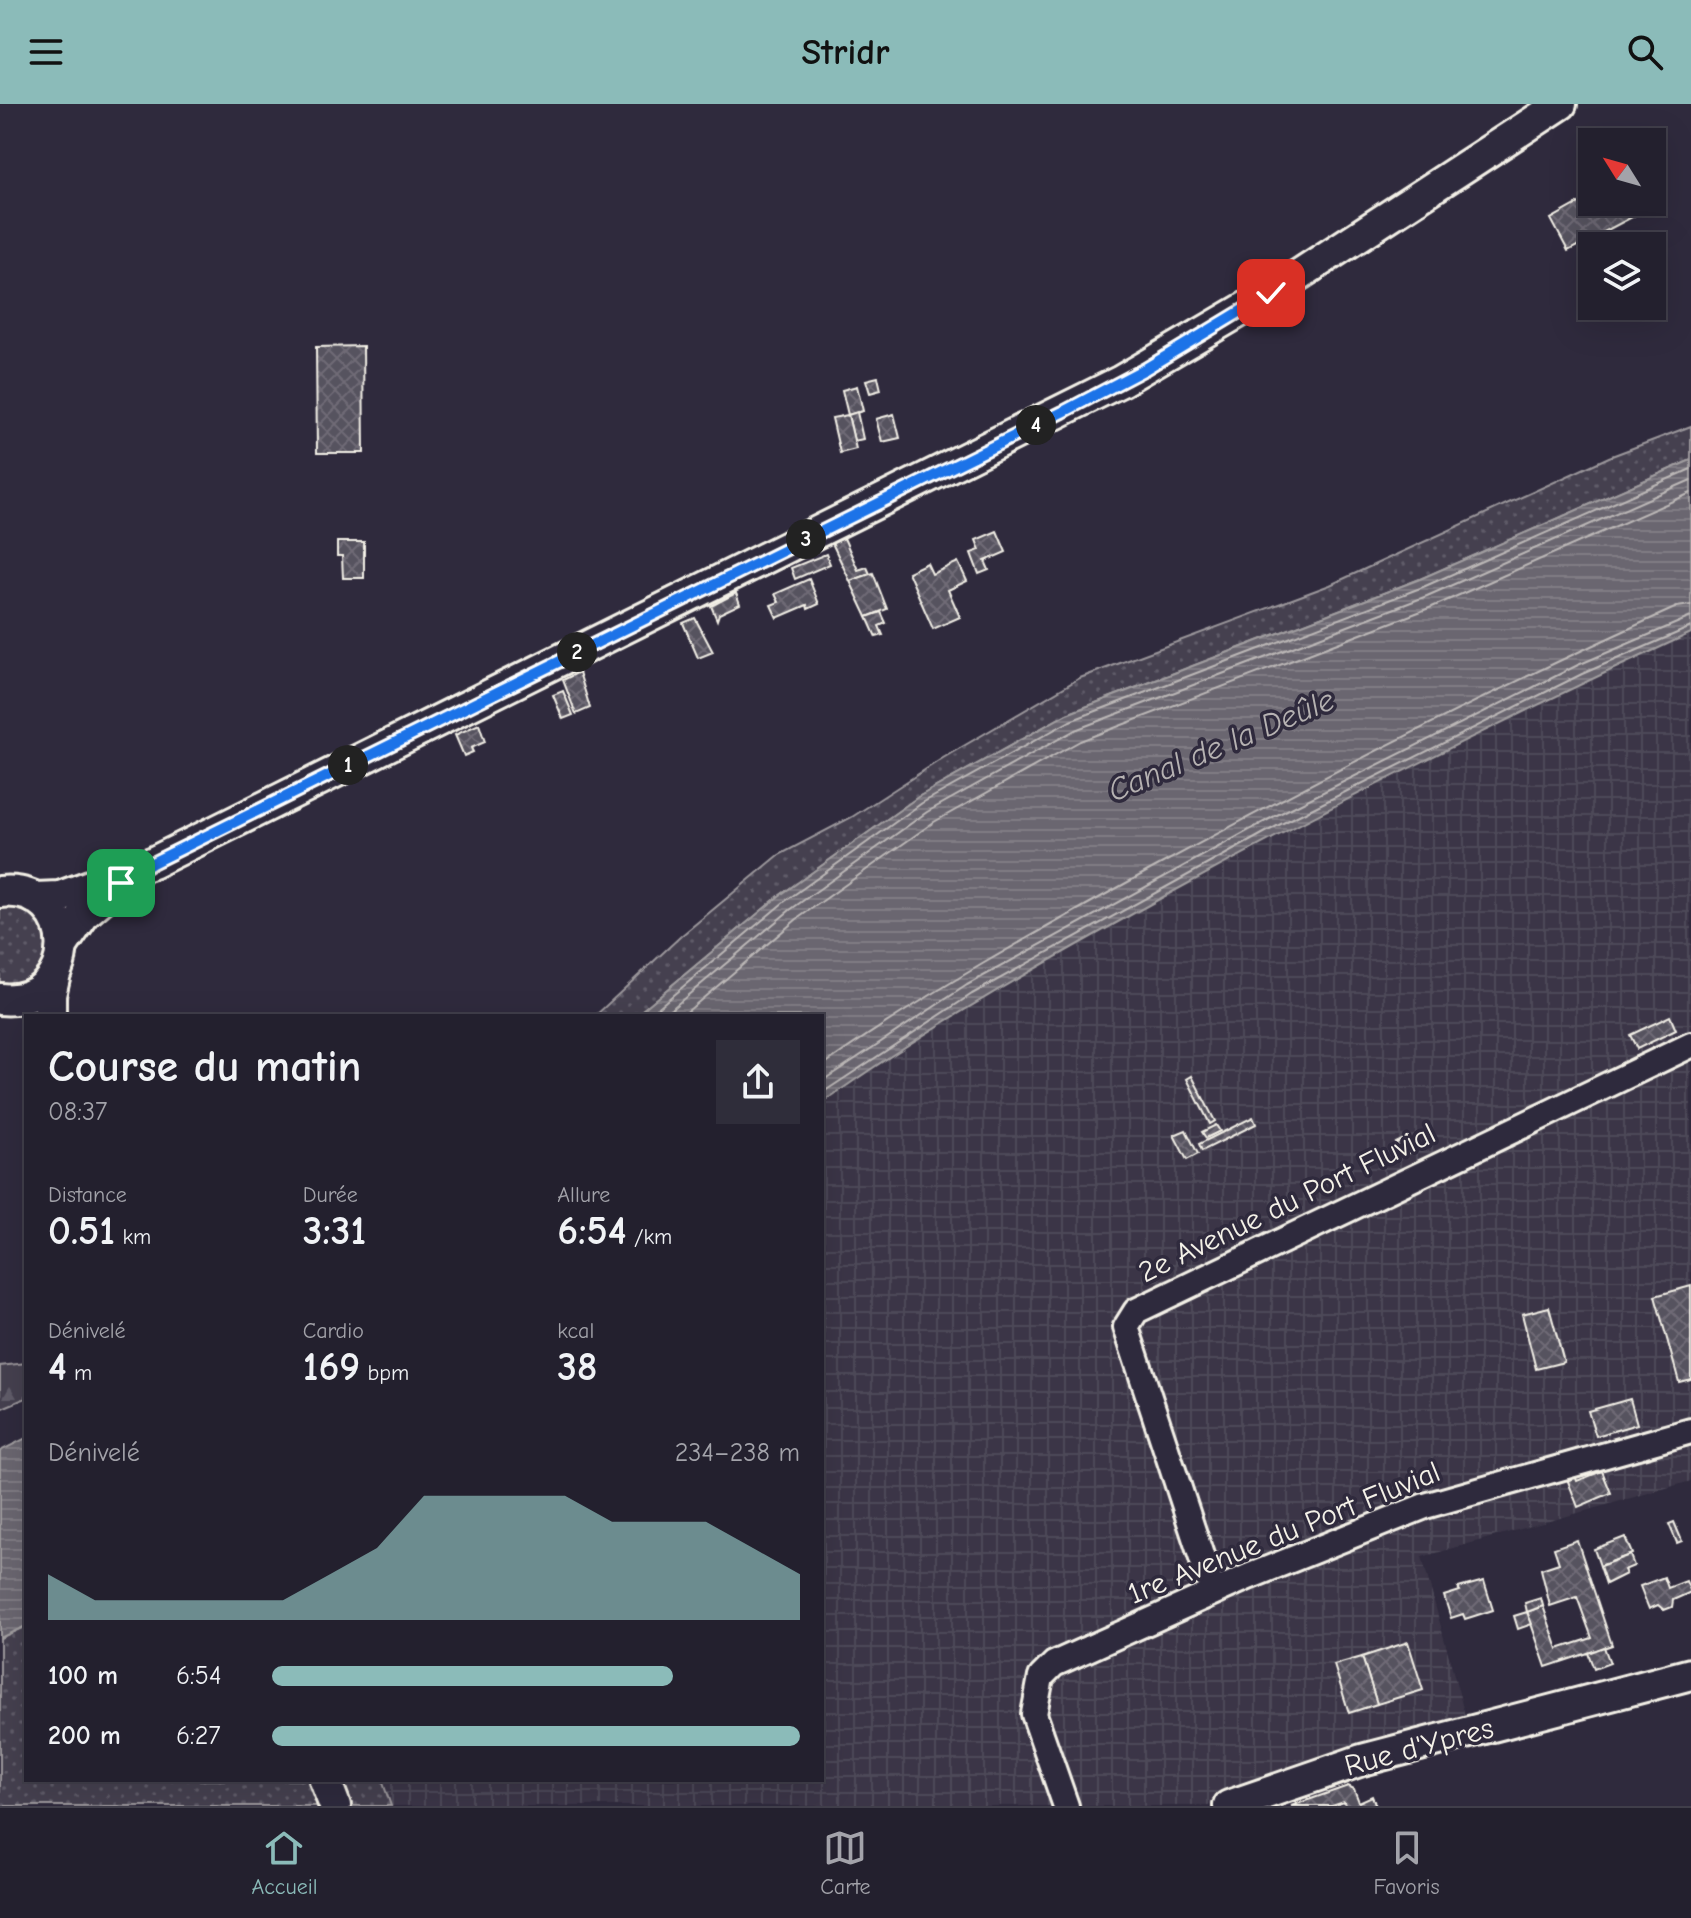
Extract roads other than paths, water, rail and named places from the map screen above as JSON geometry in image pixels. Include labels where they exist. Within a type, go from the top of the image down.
[{"type":"main road","points":[[0,892],[14,891],[35,898],[60,897],[152,863],[1145,369],[1271,293],[1561,104]]},
{"type":"main road","points":[[0,999],[28,996],[46,984],[76,923],[97,902],[152,863]]},
{"type":"main road","points":[[35,898],[56,919],[59,960],[50,995],[50,1014]]},
{"type":"main road","points":[[0,999],[24,1021]]},
{"type":"main road","name":"Rue d'Ypres","points":[[1229,1806],[1249,1802],[1362,1760],[1691,1674]]},
{"type":"main road","name":"Rue d'Ypres","points":[[1582,1704],[1691,1691]]},
{"type":"main road","points":[[326,1782],[335,1806]]},
{"type":"street","name":"2e Avenue du Port Fluvial","points":[[1213,1592],[1126,1327],[1136,1311],[1691,1045]]},
{"type":"street","name":"1re Avenue du Port Fluvial","points":[[1066,1806],[1034,1714],[1041,1677],[1054,1664],[1213,1592],[1425,1506],[1691,1431]]},
{"type":"water","name":"Canal de la Deûle","points":[[1691,460],[1691,633],[1425,760],[1165,896],[947,1020],[824,1102],[824,1014],[637,1014],[779,896],[918,797],[1067,714],[1420,579]]},
{"type":"water","points":[[24,1439],[24,1627],[0,1638],[0,1451]]}]
